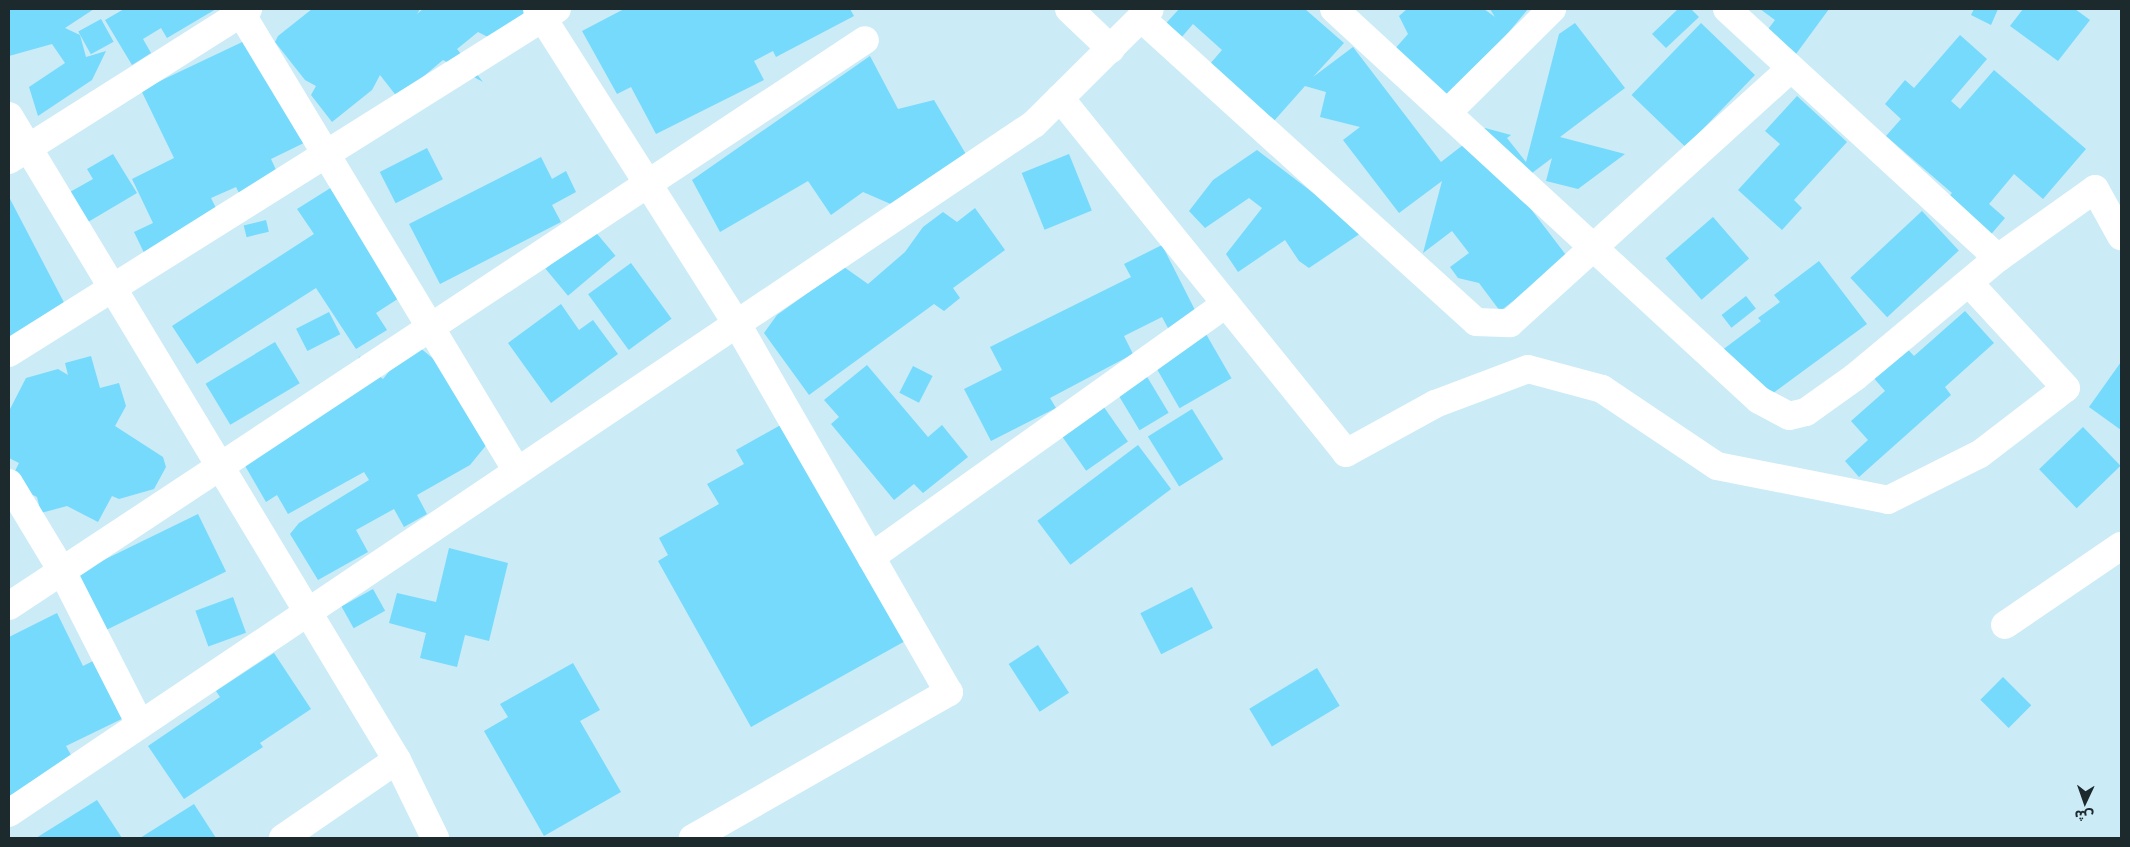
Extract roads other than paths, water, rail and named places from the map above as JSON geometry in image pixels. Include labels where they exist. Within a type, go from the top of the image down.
[{"type":"street","points":[[1069,9],[1111,49]]},
{"type":"street","points":[[1334,9],[1594,246],[1759,400],[1789,416],[1806,412],[1855,377],[1998,258],[2095,189],[2121,236]]},
{"type":"street","points":[[1447,113],[1552,9]]},
{"type":"street","points":[[1727,9],[1998,258]]},
{"type":"street","points":[[18,154],[245,11],[326,154],[518,470]]},
{"type":"street","points":[[9,353],[326,154],[546,12],[648,184],[737,324],[950,692],[693,838]]},
{"type":"street","points":[[9,812],[1034,124],[1145,13],[1476,322],[1510,322],[1791,68]]},
{"type":"street","points":[[9,606],[865,40]]},
{"type":"street","points":[[1060,98],[1346,453],[1435,404],[1528,369],[1602,389],[1717,466],[1888,500],[1980,454],[2066,388],[1969,283]]},
{"type":"street","points":[[9,116],[18,154],[112,288],[397,760],[435,838]]},
{"type":"street","points":[[871,557],[1226,304]]},
{"type":"street","points":[[9,483],[62,571],[140,724]]},
{"type":"street","points":[[2005,625],[2121,546]]},
{"type":"street","points":[[283,838],[397,760]]}]
